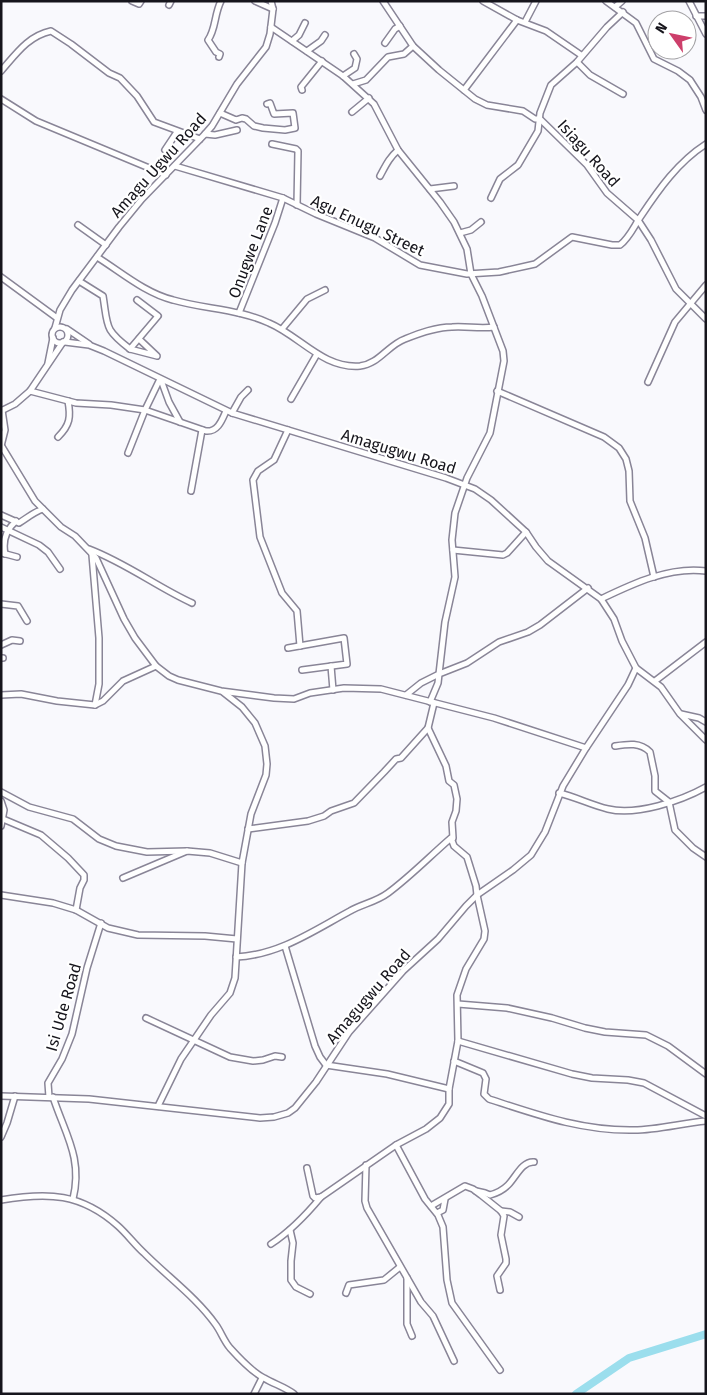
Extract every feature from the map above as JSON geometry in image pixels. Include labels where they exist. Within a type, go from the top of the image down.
[{"type":"street","points":[[132,1],[139,4],[141,1]]},
{"type":"street","points":[[219,57],[220,54],[216,52],[208,40],[214,29],[214,19],[221,1]]},
{"type":"street","points":[[255,1],[273,9]]},
{"type":"street","name":"Amagu Ugwu Road","points":[[58,316],[79,281],[130,212],[205,134],[237,84],[266,47],[273,9],[271,1]]},
{"type":"street","name":"Isiagu Road","points":[[383,1],[413,46],[475,99],[487,105],[523,111],[535,119],[540,119],[581,159],[607,193],[638,220],[651,240],[676,289],[706,319]]},
{"type":"street","points":[[483,1],[517,20],[550,33],[581,56]]},
{"type":"street","points":[[525,22],[536,1]]},
{"type":"street","points":[[606,1],[636,23],[654,59],[675,68],[690,80],[706,110]]},
{"type":"street","points":[[615,7],[622,1]]},
{"type":"street","points":[[491,198],[500,179],[518,165],[538,131],[550,86],[577,62],[607,27],[623,12]]},
{"type":"street","points":[[697,18],[706,34]]},
{"type":"street","points":[[464,90],[517,20]]},
{"type":"street","points":[[292,41],[299,36],[306,23]]},
{"type":"street","points":[[386,43],[395,29],[400,26]]},
{"type":"street","points":[[248,829],[308,821],[354,802],[396,759],[401,758],[428,728],[432,703],[437,688],[445,622],[455,577],[453,527],[455,513],[465,484],[490,432],[504,361],[503,351],[494,327],[471,274],[467,249],[460,233],[449,214],[398,150],[374,104],[343,76],[271,27]]},
{"type":"street","points":[[1,70],[26,43],[39,35],[51,31],[109,73],[120,78],[137,96],[154,122],[200,139]]},
{"type":"street","points":[[307,51],[321,41],[325,35]]},
{"type":"street","points":[[353,84],[366,80],[388,57],[404,54],[413,46]]},
{"type":"street","points":[[343,76],[355,68],[357,59],[354,54]]},
{"type":"street","points":[[302,90],[301,87],[322,61]]},
{"type":"street","points":[[577,62],[587,73],[623,94]]},
{"type":"street","points":[[352,112],[369,98]]},
{"type":"street","points":[[1,99],[36,121],[166,175]]},
{"type":"street","points":[[220,113],[236,120],[246,119],[254,126],[278,130],[296,128],[293,113],[274,114],[270,103],[267,104]]},
{"type":"street","points":[[205,134],[215,135],[237,130]]},
{"type":"street","points":[[165,150],[177,132]]},
{"type":"street","points":[[272,144],[298,151],[296,205]]},
{"type":"street","name":"Agu Enugu Street","points":[[175,166],[283,198],[375,238],[420,265],[471,274],[499,272],[535,264],[572,237],[612,246],[620,245],[678,166],[706,144]]},
{"type":"street","points":[[380,176],[385,164],[398,150]]},
{"type":"street","points":[[430,189],[454,186]]},
{"type":"street","name":"Onugwe Lane","points":[[239,314],[276,223],[283,198]]},
{"type":"street","points":[[460,233],[471,230],[481,222]]},
{"type":"street","points":[[78,225],[106,245]]},
{"type":"street","points":[[97,257],[143,287],[164,298],[260,319],[282,329],[317,354],[340,364],[363,366],[381,356],[392,345],[430,330],[452,327],[494,327]]},
{"type":"street","points":[[1,277],[58,316],[68,336],[30,392],[15,404],[2,410],[5,430],[1,446],[31,496],[61,527],[75,536],[92,554],[102,570],[131,632],[145,654],[156,666],[178,680],[222,691],[266,697],[294,698],[310,693],[369,688],[406,695],[494,718],[586,748]]},
{"type":"street","points":[[79,281],[103,296],[108,329],[113,336],[130,350],[157,356],[139,339]]},
{"type":"street","points":[[648,382],[672,328],[690,302],[706,285]]},
{"type":"street","points":[[282,329],[307,299],[325,290]]},
{"type":"street","points":[[130,350],[158,316],[137,300]]},
{"type":"street","points":[[48,363],[53,338],[52,333],[58,316]]},
{"type":"street","points":[[55,328],[64,328],[89,345]]},
{"type":"street","points":[[53,338],[57,342],[89,345]]},
{"type":"street","name":"Amagugwu Road","points":[[89,345],[232,414],[465,484],[476,489],[526,532],[548,561],[601,599],[614,619],[622,641],[636,668],[655,681],[666,692],[680,714],[706,740]]},
{"type":"street","points":[[291,399],[317,354]]},
{"type":"street","points":[[128,453],[160,379]]},
{"type":"street","points":[[160,379],[169,402],[180,422]]},
{"type":"street","points":[[232,414],[241,397],[248,390]]},
{"type":"street","points":[[497,391],[604,438],[619,448],[624,454],[628,465],[630,501],[645,538],[654,577]]},
{"type":"street","points":[[30,392],[82,404],[111,405],[145,410],[202,430],[210,431],[215,429],[226,411]]},
{"type":"street","points":[[58,437],[63,432],[71,416],[68,401]]},
{"type":"street","points":[[191,491],[202,430]]},
{"type":"street","points":[[288,430],[274,460],[258,472],[253,480],[260,537],[282,593],[296,611],[300,646]]},
{"type":"street","points":[[1,514],[19,523],[28,519],[34,512],[43,509]]},
{"type":"street","points":[[16,521],[7,530],[3,554],[17,557]]},
{"type":"street","points":[[1,527],[40,545],[48,552],[60,569]]},
{"type":"street","points":[[453,550],[503,555],[526,532]]},
{"type":"street","points":[[86,548],[108,557],[176,596],[192,603]]},
{"type":"street","points":[[92,554],[99,648],[99,684],[95,705]]},
{"type":"street","points":[[601,599],[654,577],[696,570],[706,571]]},
{"type":"street","points":[[406,695],[421,683],[467,663],[499,642],[528,632],[540,625],[588,588]]},
{"type":"street","points":[[1,604],[18,606],[27,621]]},
{"type":"street","points":[[288,648],[344,638],[347,664],[302,670]]},
{"type":"street","points":[[1,645],[12,640],[20,641]]},
{"type":"street","points":[[655,681],[706,642]]},
{"type":"street","points":[[1,695],[21,694],[57,701],[95,705],[103,701],[123,681],[156,666]]},
{"type":"street","points":[[331,666],[333,690]]},
{"type":"street","name":"Amagugwu Road","points":[[1,1096],[51,1097],[158,1106],[260,1118],[288,1113],[298,1105],[349,1032],[409,965],[438,939],[477,895],[513,870],[531,854],[545,832],[559,793],[633,677],[636,668]]},
{"type":"street","points":[[158,1106],[178,1065],[193,1040],[232,990],[235,978],[242,862],[251,814],[266,775],[267,764],[265,746],[255,723],[242,706],[222,691]]},
{"type":"street","points":[[680,714],[699,718],[706,722]]},
{"type":"street","points":[[271,1244],[306,1216],[321,1197],[396,1145],[426,1129],[442,1116],[449,1104],[449,1088],[458,1041],[458,995],[466,969],[481,945],[485,934],[484,919],[467,857],[454,846],[452,822],[456,811],[457,799],[454,785],[449,781],[446,766],[428,728]]},
{"type":"street","points":[[615,746],[640,745],[650,752],[655,776],[655,791],[669,802],[673,826],[678,833],[706,858]]},
{"type":"street","points":[[559,793],[618,810],[645,808],[669,802],[706,787]]},
{"type":"street","points":[[1,792],[35,809],[73,818],[100,839],[116,846],[147,852],[187,851],[210,853],[242,862]]},
{"type":"street","points":[[1,801],[4,810],[1,826]]},
{"type":"street","points":[[3,819],[41,835],[68,858],[84,875],[85,878],[80,888],[76,910]]},
{"type":"street","points":[[236,957],[250,956],[286,946],[349,912],[382,897],[417,870],[433,853],[446,844],[450,838],[453,838]]},
{"type":"street","points":[[123,878],[187,851]]},
{"type":"street","points":[[1,895],[53,903],[76,910],[108,928],[138,935],[205,936],[237,939]]},
{"type":"street","name":"Isi Ude Road","points":[[51,1097],[48,1083],[62,1059],[72,1034],[87,968],[101,923]]},
{"type":"street","points":[[286,946],[315,1046],[326,1065],[387,1074],[449,1088]]},
{"type":"street","points":[[458,1004],[530,1012],[605,1032],[646,1034],[668,1046],[706,1074]]},
{"type":"street","points":[[146,1018],[230,1057],[246,1060],[262,1060],[278,1055],[282,1057]]},
{"type":"street","points":[[458,1041],[572,1074],[644,1083],[706,1116]]},
{"type":"street","points":[[454,1061],[475,1068],[483,1073],[486,1079],[484,1094],[489,1099],[542,1116],[586,1127],[636,1130],[706,1121]]},
{"type":"street","points":[[1,1137],[15,1096]]},
{"type":"street","points":[[51,1097],[74,1151],[76,1184],[73,1199]]},
{"type":"street","points":[[396,1145],[422,1194],[437,1214],[443,1227],[447,1280],[451,1299],[456,1309],[500,1370]]},
{"type":"street","points":[[476,1191],[485,1192],[490,1195],[503,1190],[518,1174],[522,1166],[530,1161],[534,1162]]},
{"type":"street","points":[[366,1165],[365,1201],[367,1208],[421,1302],[433,1316],[454,1361]]},
{"type":"street","points":[[306,1168],[313,1196],[315,1198],[321,1197]]},
{"type":"street","points":[[431,1206],[465,1186],[476,1191],[501,1211],[504,1218],[501,1239],[506,1264],[497,1276],[500,1290]]},
{"type":"street","points":[[1,1200],[45,1194],[73,1199],[92,1208],[117,1225],[143,1253],[174,1279],[216,1325],[229,1347],[262,1378],[294,1394]]},
{"type":"street","points":[[437,1214],[443,1210],[445,1199]]},
{"type":"street","points":[[501,1211],[510,1212],[520,1217]]},
{"type":"street","points":[[290,1230],[293,1243],[291,1280],[296,1287],[310,1294]]},
{"type":"street","points":[[346,1292],[349,1285],[384,1280],[400,1267]]},
{"type":"street","points":[[407,1278],[407,1324],[412,1336]]},
{"type":"street","points":[[254,1394],[262,1378]]},
{"type":"waterway","points":[[576,1394],[629,1358],[706,1334]]}]
